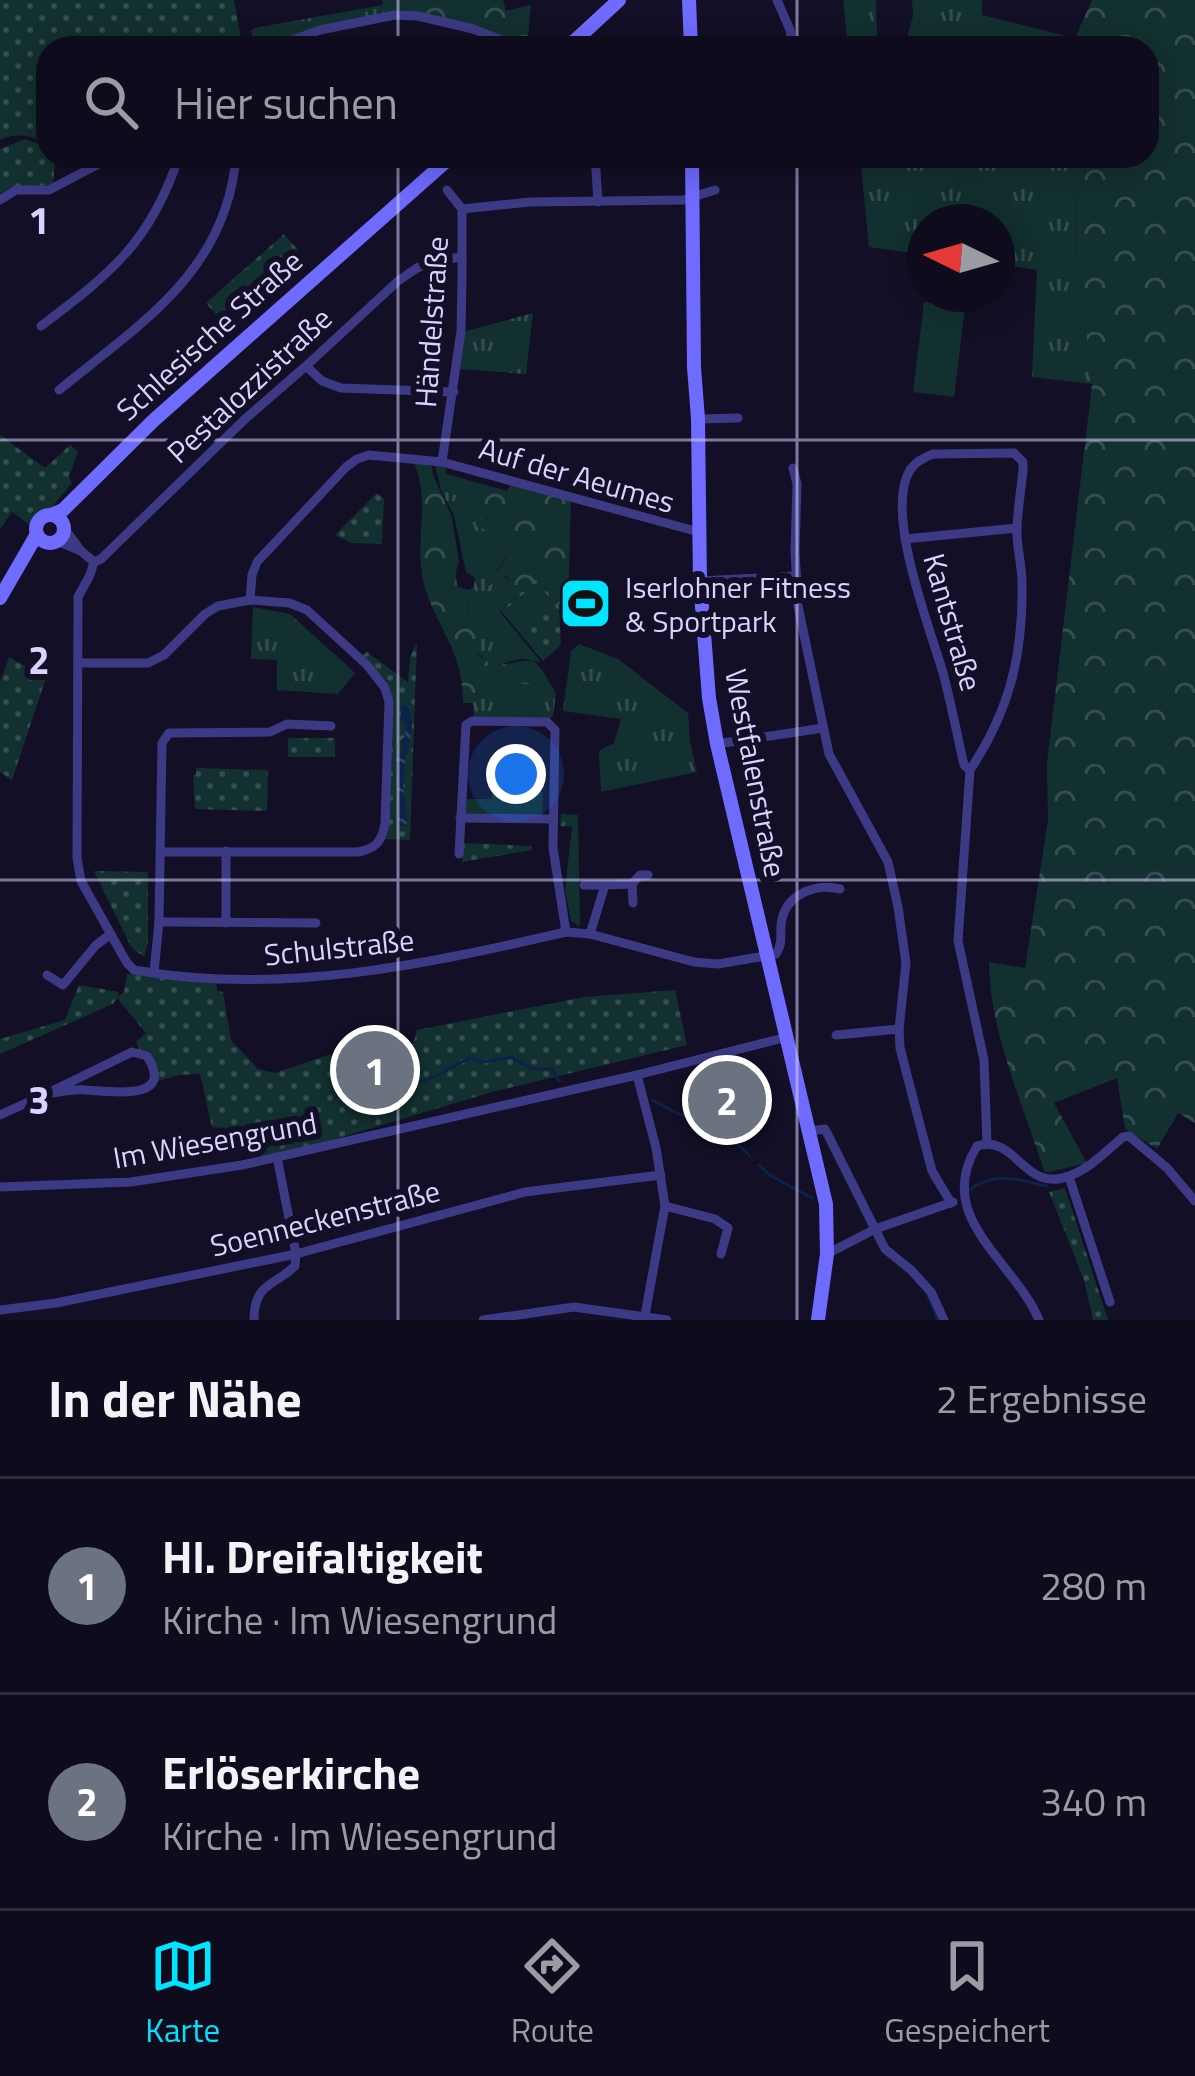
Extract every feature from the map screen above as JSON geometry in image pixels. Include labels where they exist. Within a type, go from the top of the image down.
[{"type":"main road","points":[[580,36],[614,5],[629,0]]},
{"type":"main road","points":[[689,0],[690,36]]},
{"type":"main road","name":"Schlesische Straße","points":[[0,598],[53,531],[63,510],[154,420],[435,168]]},
{"type":"main road","name":"Westfalenstraße","points":[[692,168],[700,581],[708,682],[717,744],[826,1204],[827,1255],[818,1320]]},
{"type":"street","points":[[777,0],[791,36]]},
{"type":"street","points":[[304,36],[395,15],[418,16],[496,36]]},
{"type":"street","points":[[0,200],[16,190],[49,190],[91,168]]},
{"type":"street","points":[[41,326],[110,271],[141,236],[162,204],[175,168]]},
{"type":"street","points":[[59,390],[154,314],[200,262],[224,213],[233,168]]},
{"type":"street","points":[[596,168],[598,202]]},
{"type":"street","name":"Händelstraße","points":[[442,462],[461,331],[463,257],[462,208],[447,190]]},
{"type":"street","points":[[462,208],[692,199],[715,190]]},
{"type":"street","name":"Pestalozzistraße","points":[[94,562],[398,280],[435,261],[463,257]]},
{"type":"street","points":[[306,366],[341,388],[454,392]]},
{"type":"street","points":[[698,419],[738,418]]},
{"type":"street","name":"Kantstraße","points":[[988,1143],[984,1060],[958,941],[970,770],[964,765],[946,685],[910,570],[904,489],[910,470],[922,458],[948,453],[1015,453],[1023,463],[1017,528]]},
{"type":"street","name":"Auf der Aeumes","points":[[250,600],[256,562],[357,459],[369,455],[442,462],[699,532]]},
{"type":"street","points":[[793,467],[798,606],[829,754],[888,862],[906,963],[900,1048],[932,1171],[951,1203]]},
{"type":"street","points":[[905,539],[1017,528],[1022,576],[1019,656],[999,716],[970,770]]},
{"type":"street","points":[[53,531],[94,562],[78,597],[77,858],[81,880],[129,966],[154,972],[162,742],[169,733],[270,732],[286,724],[331,726]]},
{"type":"street","points":[[700,581],[795,576]]},
{"type":"street","points":[[78,663],[148,663],[205,614],[225,603],[289,603],[307,610],[386,688],[385,824],[376,846],[358,852],[160,852]]},
{"type":"street","points":[[459,854],[466,725],[491,721],[553,725],[553,848],[566,932]]},
{"type":"street","points":[[717,744],[824,728]]},
{"type":"street","points":[[460,818],[552,819]]},
{"type":"street","points":[[226,851],[226,922]]},
{"type":"street","points":[[633,903],[632,884],[640,875],[648,875]]},
{"type":"street","points":[[584,886],[632,884]]},
{"type":"street","points":[[590,934],[605,885]]},
{"type":"street","points":[[768,956],[780,950],[781,922],[798,895],[821,886],[840,889]]},
{"type":"street","points":[[159,922],[316,923]]},
{"type":"street","name":"Schulstraße","points":[[154,972],[307,980],[399,968],[566,932],[694,962],[718,964],[768,956]]},
{"type":"street","points":[[46,975],[63,985],[111,934]]},
{"type":"street","points":[[836,1035],[898,1029]]},
{"type":"street","name":"Im Wiesengrund","points":[[0,1187],[165,1178],[277,1157],[787,1037]]},
{"type":"street","points":[[0,1115],[132,1052],[147,1056],[153,1066],[150,1085],[130,1094],[83,1090],[46,1094]]},
{"type":"street","points":[[637,1075],[665,1206],[645,1315]]},
{"type":"street","points":[[809,1131],[825,1129],[885,1249],[931,1292],[944,1320]]},
{"type":"street","points":[[1039,1320],[1027,1294],[980,1238],[963,1198],[977,1146],[988,1143],[1004,1149],[1042,1179],[1055,1180],[1094,1163],[1129,1136],[1167,1168],[1195,1201]]},
{"type":"street","points":[[254,1320],[262,1290],[295,1266],[277,1157]]},
{"type":"street","name":"Soenneckenstraße","points":[[0,1310],[296,1254],[525,1192],[661,1175]]},
{"type":"street","points":[[1069,1177],[1110,1302]]},
{"type":"street","points":[[827,1255],[874,1229],[963,1198]]},
{"type":"street","points":[[665,1206],[728,1228],[721,1253]]},
{"type":"street","points":[[574,1307],[574,1320]]},
{"type":"street","points":[[483,1320],[574,1307],[667,1320]]},
{"type":"green space","points":[[0,0],[234,0],[241,36],[36,36],[36,139],[12,136],[0,140]]},
{"type":"green space","points":[[382,0],[503,0],[506,11],[531,5],[528,36],[497,36],[385,14]]},
{"type":"green space","points":[[843,0],[876,0],[877,36],[847,36]]},
{"type":"green space","points":[[912,0],[982,0],[982,15],[1067,36],[907,36]]},
{"type":"green space","points":[[1092,0],[1195,0],[1195,1123],[1178,1113],[1157,1149],[1125,1129],[1117,1078],[1054,1103],[1087,1163],[1045,1173],[1001,1042],[989,962],[1025,968],[1048,820],[1047,763],[1094,368],[1077,299],[1076,168],[1159,168],[1159,36],[1076,36]]},
{"type":"green space","points":[[383,5],[385,14],[292,36],[252,36],[254,28]]},
{"type":"green space","points":[[25,139],[36,143],[36,168],[54,168],[53,185],[12,187],[0,194],[0,149]]},
{"type":"green space","points":[[861,168],[1076,168],[1077,299],[1094,367],[1092,384],[1032,377],[1037,270],[1015,267],[1015,204],[907,204],[907,252],[869,247]]},
{"type":"green space","points":[[284,234],[302,255],[224,324],[206,303]]},
{"type":"green space","points":[[247,268],[260,282],[248,293],[251,298],[224,321],[208,303]]},
{"type":"green space","points":[[923,312],[964,312],[954,397],[913,392]]},
{"type":"green space","points":[[533,313],[526,374],[460,369],[463,332]]},
{"type":"green space","points":[[0,435],[45,468],[70,445],[78,452],[69,477],[72,483],[34,528],[12,512],[0,529]]},
{"type":"green space","points":[[412,459],[431,462],[452,517],[459,562],[457,584],[469,590],[468,624],[479,626],[483,633],[477,652],[497,665],[534,661],[542,670],[533,684],[483,683],[473,703],[463,703],[455,655],[425,588],[420,555],[421,490]]},
{"type":"green space","points":[[435,465],[446,468],[446,474],[507,491],[510,485],[571,500],[568,606],[559,604],[538,579],[518,596],[506,599],[500,594],[511,581],[506,576],[487,587],[486,577],[497,572],[515,544],[475,525],[493,513],[479,502],[441,490]]},
{"type":"green space","points":[[441,490],[479,502],[493,513],[476,524],[515,544],[496,572],[511,581],[506,599],[517,596],[500,612],[541,662],[521,659],[493,665],[477,651],[479,641],[468,625],[469,590],[475,578],[466,572],[454,516]]},
{"type":"green space","points":[[377,493],[384,499],[382,544],[351,543],[335,535]]},
{"type":"green space","points":[[537,578],[559,604],[561,645],[543,661],[501,611]]},
{"type":"green space","points":[[536,583],[552,600],[520,630],[503,612]]},
{"type":"green space","points":[[253,607],[290,614],[355,673],[338,694],[277,690],[277,660],[251,659]]},
{"type":"green space","points":[[417,642],[410,840],[384,839],[384,685],[361,657],[367,652],[408,682]]},
{"type":"green space","points":[[579,644],[618,659],[688,713],[697,772],[601,792],[599,751],[614,743],[621,719],[563,711],[571,651]]},
{"type":"green space","points":[[9,657],[46,678],[12,780],[0,772],[0,682]]},
{"type":"green space","points":[[542,670],[556,693],[549,719],[474,717],[473,703],[483,683],[532,684]]},
{"type":"green space","points":[[288,738],[335,738],[335,757],[288,757]]},
{"type":"green space","points":[[493,756],[521,757],[520,790],[501,789],[493,783]]},
{"type":"green space","points":[[196,768],[268,770],[267,811],[195,809]]},
{"type":"green space","points":[[493,790],[543,792],[542,820],[463,817],[465,799],[492,799]]},
{"type":"green space","points":[[561,814],[578,815],[580,926],[571,921],[565,890],[572,827],[560,826]]},
{"type":"green space","points":[[462,843],[532,846],[532,850],[462,862]]},
{"type":"green space","points":[[94,871],[148,872],[144,957],[131,947]]},
{"type":"green space","points":[[127,974],[216,981],[217,991],[223,992],[231,1040],[258,1069],[275,1073],[331,1054],[349,1094],[396,1078],[417,1030],[584,997],[675,990],[687,1045],[492,1092],[262,1158],[252,1130],[212,1127],[200,1074],[158,1081],[154,1058],[141,1052],[136,1042],[146,1033],[117,998],[113,1004],[0,1054],[0,1039],[65,1020],[79,985],[119,992],[118,997],[124,992]]},
{"type":"green space","points":[[1065,1188],[1108,1320],[1093,1320],[1084,1280],[1049,1192]]},
{"type":"water","points":[[402,705],[408,706],[412,727],[404,778],[408,822],[402,827],[397,822],[396,757],[403,751],[405,737]]},
{"type":"waterway","points":[[420,1082],[470,1058],[483,1062],[511,1057],[532,1069],[552,1069],[559,1081]]},
{"type":"waterway","points":[[653,1100],[716,1131],[750,1156]]},
{"type":"waterway","points":[[759,1165],[812,1198]]},
{"type":"waterway","points":[[969,1190],[998,1178],[1047,1186]]},
{"type":"waterway","points":[[927,1294],[938,1320]]},
{"type":"place","name":"Iserlohner Fitness & Sportpark","points":[[586,604]]},
{"type":"place","name":"Hl. Dreifaltigkeit","points":[[375,1070]]},
{"type":"place","name":"Erlöserkirche","points":[[727,1100]]}]
